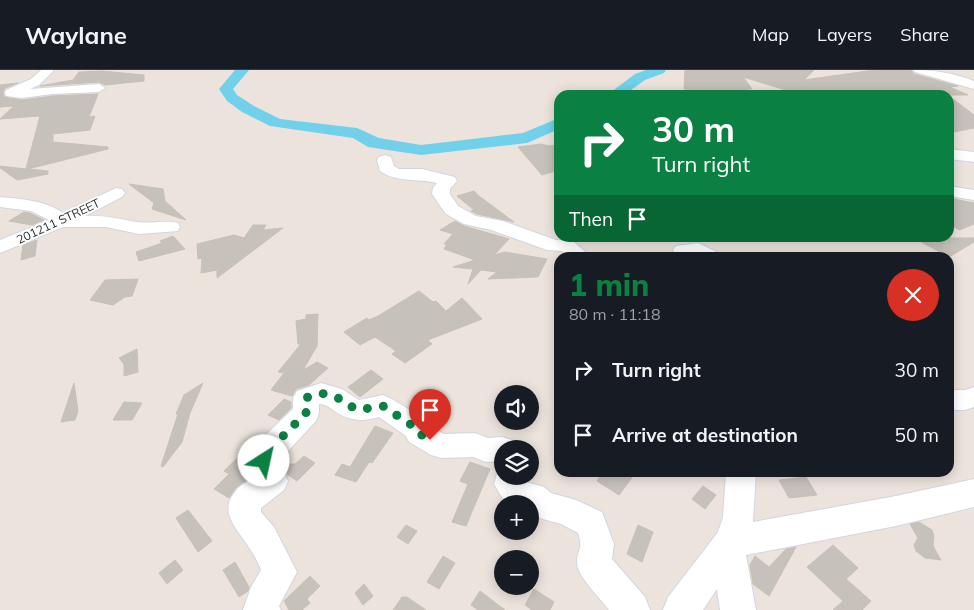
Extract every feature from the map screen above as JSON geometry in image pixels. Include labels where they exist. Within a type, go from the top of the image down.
[{"type":"street","points":[[5,95],[35,82],[48,70]]},
{"type":"street","points":[[920,70],[974,85]]},
{"type":"street","points":[[5,95],[99,88]]},
{"type":"street","points":[[954,155],[974,157]]},
{"type":"street","points":[[385,160],[386,168],[395,174],[422,174],[449,181],[441,188],[441,194],[452,210],[471,220],[496,225],[554,246],[566,245],[575,252]]},
{"type":"street","name":"201211 STREET","points":[[0,247],[61,222],[116,193]]},
{"type":"street","points":[[954,193],[974,195]]},
{"type":"street","points":[[0,202],[40,208],[54,214],[61,222],[106,221],[139,228],[171,227]]},
{"type":"street","points":[[683,250],[698,249],[703,252]]},
{"type":"street","points":[[263,610],[260,608],[263,600],[280,572],[262,538],[245,517],[245,502],[272,481],[264,461],[269,450],[306,413],[306,398],[316,393],[325,392],[357,410],[383,406],[416,428],[420,434],[441,446],[475,445],[486,450],[494,450]]},
{"type":"street","points":[[954,400],[965,400],[974,397]]},
{"type":"street","points":[[681,610],[731,542],[737,529],[742,477]]},
{"type":"street","points":[[510,485],[518,495],[533,496],[543,506],[565,510],[591,524],[598,544],[594,564],[632,610]]},
{"type":"street","points":[[731,542],[896,511],[974,493]]},
{"type":"street","points":[[731,542],[729,560],[738,610]]},
{"type":"building","points":[[685,70],[814,70],[804,80],[874,70],[911,70],[914,74],[958,86],[950,87],[968,95],[954,95],[954,90],[786,90],[743,77],[752,89],[684,89]]},
{"type":"building","points":[[102,71],[144,75],[144,81],[105,85],[99,82],[40,86],[73,80],[79,72]]},
{"type":"building","points":[[18,83],[5,88],[3,92],[4,97],[22,100],[52,96],[98,94],[89,117],[95,116],[90,130],[53,134],[53,142],[108,147],[108,149],[28,169],[48,171],[48,174],[17,180],[0,168],[0,166],[26,169],[40,116],[0,119],[14,106],[0,107],[0,85]]},
{"type":"building","points":[[954,100],[974,115],[974,128],[954,132]]},
{"type":"building","points":[[541,144],[554,146],[554,171],[542,175],[518,147]]},
{"type":"building","points":[[129,184],[163,189],[165,201],[186,220],[152,209],[154,203]]},
{"type":"building","points":[[474,191],[514,222],[477,214],[471,211],[474,210],[457,196]]},
{"type":"building","points":[[954,199],[974,203],[974,224],[959,230],[954,226]]},
{"type":"building","points":[[24,212],[44,220],[32,225],[9,221]]},
{"type":"building","points":[[455,221],[464,226],[509,239],[494,255],[505,252],[547,259],[538,277],[488,279],[497,272],[481,270],[468,284],[473,269],[453,267],[475,260],[444,249],[447,244],[444,244],[453,234],[440,230]]},
{"type":"building","points":[[253,225],[266,225],[263,230],[283,228],[217,278],[217,270],[201,273],[202,258],[198,259],[197,244],[234,235],[244,238]]},
{"type":"building","points":[[173,236],[185,249],[139,261],[136,252],[162,243],[160,241]]},
{"type":"building","points":[[954,238],[974,238],[974,242],[954,254],[954,252],[940,252],[921,242],[954,242]]},
{"type":"building","points":[[37,240],[35,256],[21,260],[23,245]]},
{"type":"building","points":[[138,279],[132,296],[125,297],[113,305],[90,300],[105,280]]},
{"type":"building","points":[[419,291],[433,302],[436,301],[446,311],[462,298],[482,319],[428,340],[432,344],[405,363],[392,354],[396,351],[375,337],[360,345],[344,332],[367,318],[369,320],[378,316]]},
{"type":"building","points":[[318,314],[317,346],[303,370],[317,362],[328,368],[309,385],[296,389],[292,396],[271,390],[284,373],[278,372],[301,344],[298,344],[296,321],[306,319],[306,315]]},
{"type":"building","points":[[137,349],[138,372],[124,376],[124,364],[119,358]]},
{"type":"building","points":[[371,370],[383,379],[360,397],[348,387]]},
{"type":"building","points":[[74,383],[78,411],[75,420],[61,422]]},
{"type":"building","points":[[203,383],[190,413],[182,442],[163,467],[161,466],[178,414],[176,414],[184,395]]},
{"type":"building","points":[[284,399],[291,402],[291,408],[279,420],[268,415]]},
{"type":"building","points":[[124,402],[142,403],[132,420],[113,420]]},
{"type":"building","points":[[375,426],[393,433],[372,463],[369,462],[356,482],[335,475],[342,464],[350,467]]},
{"type":"building","points":[[246,450],[251,453],[247,462],[254,475],[237,487],[229,498],[214,489],[229,474],[224,471]]},
{"type":"building","points":[[304,456],[315,463],[297,481],[287,474],[285,469],[290,464],[295,464]]},
{"type":"building","points":[[470,462],[490,469],[466,526],[452,522],[468,484],[460,481]]},
{"type":"building","points":[[600,477],[632,477],[619,495],[597,481]]},
{"type":"building","points":[[806,477],[817,495],[789,498],[779,480]]},
{"type":"building","points":[[703,486],[716,495],[705,509],[692,499]]},
{"type":"building","points":[[188,510],[212,541],[198,552],[176,518]]},
{"type":"building","points":[[919,522],[932,530],[934,536],[933,546],[941,560],[925,558],[916,551],[914,545],[918,538],[910,524]]},
{"type":"building","points":[[406,525],[417,531],[408,544],[397,537]]},
{"type":"building","points":[[638,525],[653,532],[642,562],[627,554]]},
{"type":"building","points":[[833,545],[858,568],[846,579],[871,601],[862,610],[833,610],[843,601],[807,567]]},
{"type":"building","points":[[796,547],[769,596],[753,584],[750,565],[755,556],[769,567],[786,549]]},
{"type":"building","points":[[443,556],[455,563],[439,589],[427,582]]},
{"type":"building","points":[[175,560],[183,570],[167,584],[159,573]]},
{"type":"building","points":[[235,562],[249,587],[248,591],[239,597],[223,570]]},
{"type":"building","points":[[310,576],[320,586],[307,599],[310,603],[302,610],[289,610],[284,601]]},
{"type":"building","points":[[364,584],[373,596],[363,605],[355,593]]},
{"type":"building","points":[[480,591],[505,610],[478,610],[471,605]]},
{"type":"building","points":[[539,592],[554,602],[550,610],[532,610],[525,605],[531,595],[539,595]]},
{"type":"building","points":[[402,597],[407,597],[426,610],[393,610]]},
{"type":"waterway","points":[[242,70],[226,89],[232,98],[248,109],[276,123],[357,133],[374,143],[421,150],[527,138],[554,125]]},
{"type":"waterway","points":[[621,90],[640,77],[659,70]]},
{"type":"route","points":[[264,461],[269,450],[306,413],[306,398],[316,393],[325,392],[333,395],[357,410],[383,406],[416,428],[420,434],[430,440]]}]
